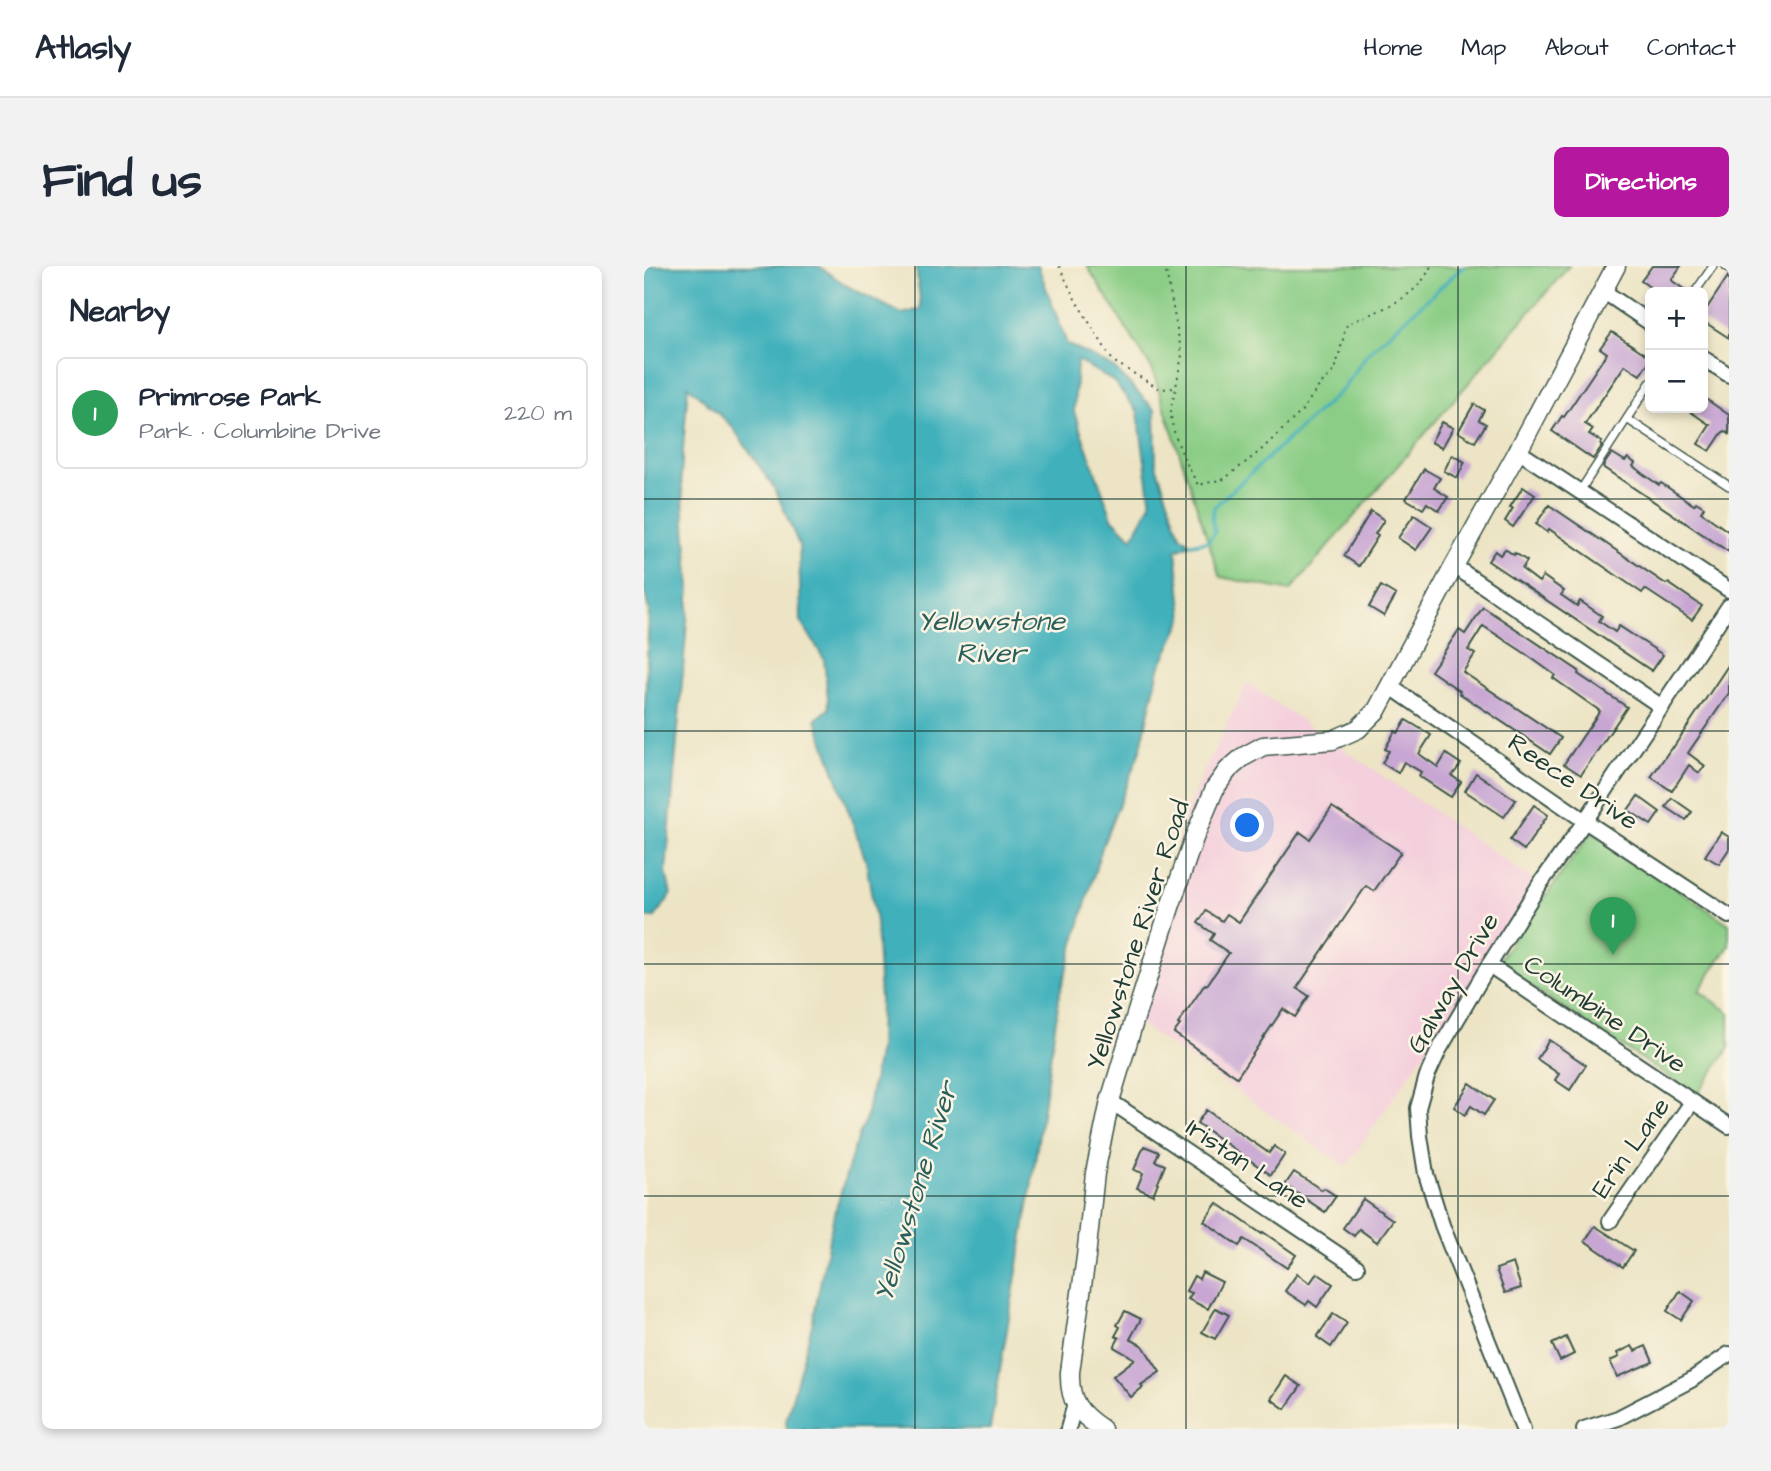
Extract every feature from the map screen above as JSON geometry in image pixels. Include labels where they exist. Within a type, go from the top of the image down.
[{"type":"street","name":"Yellowstone River Road","points":[[1075,1404],[1069,1389],[1070,1372],[1095,1173],[1110,1101],[1170,907],[1215,788],[1242,757],[1263,746],[1332,740],[1358,729],[1377,710],[1616,266]]},
{"type":"street","points":[[1603,291],[1645,320]]},
{"type":"street","points":[[1708,361],[1729,375]]},
{"type":"street","points":[[1518,451],[1729,590]]},
{"type":"street","points":[[1454,566],[1662,707]]},
{"type":"street","name":"Galway Drive","points":[[1523,1429],[1442,1225],[1426,1174],[1418,1108],[1427,1076],[1439,1050],[1489,965],[1540,884],[1729,606]]},
{"type":"street","name":"Reece Drive","points":[[1391,687],[1585,821],[1728,912]]},
{"type":"street","name":"Columbine Drive","points":[[1489,965],[1729,1126]]},
{"type":"street","name":"Iristan Lane","points":[[1110,1101],[1357,1267]]},
{"type":"street","name":"Erin Lane","points":[[1610,1221],[1692,1102]]},
{"type":"street","points":[[1584,1429],[1618,1418],[1691,1380],[1729,1354]]},
{"type":"street","points":[[1068,1429],[1075,1404]]},
{"type":"street","points":[[1075,1404],[1088,1420],[1101,1429]]},
{"type":"lane","points":[[1698,287],[1713,266]]},
{"type":"lane","points":[[1580,491],[1645,391]]},
{"type":"lane","points":[[1627,419],[1729,486]]},
{"type":"path","points":[[1059,266],[1076,301],[1113,361],[1160,389],[1176,388]]},
{"type":"path","points":[[1165,266],[1182,355],[1171,411],[1177,442],[1198,485],[1224,479],[1259,452],[1301,412],[1318,386],[1335,370],[1347,324],[1410,293],[1425,279],[1431,266]]},
{"type":"shaded area","points":[[1247,683],[1540,884],[1346,1167],[1134,1020],[1189,803]]},
{"type":"green space","points":[[1087,266],[1569,266],[1290,591],[1220,577],[1152,369]]},
{"type":"green space","points":[[1592,832],[1729,924],[1729,946],[1699,991],[1729,1012],[1729,1048],[1697,1095],[1496,964]]},
{"type":"water","name":"Yellowstone River","points":[[644,266],[818,266],[849,287],[902,314],[921,309],[916,266],[1038,266],[1067,344],[1113,367],[1155,410],[1156,465],[1180,535],[1191,544],[1176,550],[1183,619],[1159,668],[1140,751],[1102,847],[1060,992],[1030,1195],[990,1429],[787,1429],[786,1421],[812,1325],[833,1219],[858,1135],[866,1118],[879,1049],[880,999],[876,922],[866,861],[816,719],[829,709],[824,659],[801,621],[799,545],[775,489],[731,425],[688,386],[681,476],[690,587],[666,872],[671,895],[655,917],[644,918],[644,735],[649,610],[644,589]],"holes":[[[1077,360],[1114,382],[1138,412],[1151,504],[1132,538],[1112,518],[1074,412]]]},
{"type":"building","points":[[1652,266],[1681,266],[1671,280],[1681,287],[1650,287],[1641,281]]},
{"type":"building","points":[[1729,275],[1729,338],[1708,324],[1708,306]]},
{"type":"building","points":[[1612,332],[1645,354],[1645,368],[1640,375],[1625,365],[1585,424],[1593,429],[1589,434],[1602,442],[1593,459],[1552,431],[1607,353],[1600,348]]},
{"type":"building","points":[[1708,400],[1729,415],[1729,434],[1725,431],[1722,433],[1710,451],[1698,444],[1710,425],[1692,413],[1708,413]]},
{"type":"building","points":[[1474,404],[1484,410],[1479,420],[1486,424],[1475,442],[1458,432]]},
{"type":"building","points":[[1442,422],[1453,428],[1442,448],[1431,442]]},
{"type":"building","points":[[1612,453],[1625,461],[1628,458],[1635,463],[1633,466],[1659,485],[1661,483],[1694,505],[1696,502],[1704,507],[1701,512],[1729,532],[1729,552],[1604,468]]},
{"type":"building","points":[[1452,455],[1465,462],[1457,478],[1444,471]]},
{"type":"building","points":[[1424,469],[1440,478],[1434,488],[1448,497],[1439,511],[1427,503],[1423,509],[1406,499]]},
{"type":"building","points":[[1523,487],[1535,495],[1513,527],[1505,521],[1513,508],[1510,507]]},
{"type":"building","points":[[1549,505],[1702,606],[1692,620],[1645,589],[1642,593],[1549,529],[1547,532],[1536,524]]},
{"type":"building","points":[[1371,511],[1384,520],[1375,534],[1378,536],[1359,566],[1344,556]]},
{"type":"building","points":[[1414,515],[1432,527],[1416,550],[1398,538]]},
{"type":"building","points":[[1505,549],[1527,561],[1522,569],[1539,582],[1543,576],[1564,591],[1561,595],[1577,606],[1580,601],[1602,616],[1599,621],[1615,632],[1619,626],[1663,655],[1652,671],[1488,561],[1495,551],[1500,555]]},
{"type":"building","points":[[1381,586],[1396,595],[1384,616],[1369,607]]},
{"type":"building","points":[[1483,607],[1579,671],[1578,674],[1627,707],[1581,775],[1564,764],[1600,711],[1553,678],[1555,675],[1520,650],[1483,626],[1468,650],[1475,654],[1463,672],[1561,738],[1550,754],[1431,671],[1459,630],[1465,634]]},
{"type":"building","points":[[1729,664],[1729,693],[1688,753],[1705,766],[1699,773],[1689,765],[1672,791],[1651,777]]},
{"type":"building","points":[[1406,720],[1431,735],[1419,754],[1438,767],[1446,754],[1461,764],[1452,776],[1461,782],[1451,797],[1419,776],[1421,772],[1404,762],[1398,773],[1382,763],[1389,751],[1385,749],[1395,731],[1398,733]]},
{"type":"building","points":[[1476,773],[1516,800],[1504,817],[1465,791]]},
{"type":"building","points":[[1638,796],[1660,812],[1651,825],[1628,810]]},
{"type":"building","points":[[1672,798],[1692,812],[1686,820],[1666,807]]},
{"type":"building","points":[[1534,805],[1548,815],[1524,850],[1510,840]]},
{"type":"building","points":[[1332,807],[1401,852],[1374,891],[1366,886],[1297,988],[1309,996],[1295,1017],[1283,1009],[1237,1077],[1174,1033],[1205,984],[1207,985],[1229,953],[1210,940],[1214,934],[1198,923],[1206,911],[1222,921],[1227,914],[1239,922],[1300,832],[1310,839]]},
{"type":"building","points":[[1721,832],[1729,837],[1729,849],[1719,864],[1705,856]]},
{"type":"building","points":[[1549,1040],[1586,1065],[1570,1090],[1555,1080],[1559,1074],[1537,1059]]},
{"type":"building","points":[[1470,1083],[1494,1100],[1484,1115],[1471,1106],[1465,1115],[1454,1107]]},
{"type":"building","points":[[1206,1110],[1269,1153],[1274,1146],[1285,1154],[1271,1175],[1197,1123]]},
{"type":"building","points":[[1144,1146],[1159,1152],[1155,1161],[1165,1165],[1153,1195],[1137,1188],[1143,1173],[1134,1170]]},
{"type":"building","points":[[1294,1172],[1336,1196],[1325,1212],[1285,1185]]},
{"type":"building","points":[[1363,1199],[1393,1220],[1377,1242],[1359,1229],[1354,1236],[1343,1228]]},
{"type":"building","points":[[1217,1203],[1296,1255],[1287,1268],[1244,1239],[1239,1246],[1204,1221]]},
{"type":"building","points":[[1595,1226],[1634,1251],[1623,1267],[1585,1241]]},
{"type":"building","points":[[1513,1263],[1521,1288],[1505,1293],[1496,1269]]},
{"type":"building","points":[[1202,1272],[1222,1282],[1208,1309],[1188,1299],[1192,1293],[1186,1291],[1194,1276],[1199,1279]]},
{"type":"building","points":[[1317,1273],[1333,1284],[1317,1307],[1309,1301],[1306,1305],[1285,1291],[1297,1274],[1310,1283]]},
{"type":"building","points":[[1680,1291],[1694,1301],[1681,1320],[1667,1311]]},
{"type":"building","points":[[1216,1308],[1229,1315],[1215,1339],[1202,1332]]},
{"type":"building","points":[[1125,1311],[1141,1319],[1130,1339],[1143,1346],[1160,1372],[1141,1385],[1143,1387],[1131,1397],[1113,1376],[1135,1359],[1114,1347],[1119,1338],[1115,1336],[1120,1327],[1117,1325]]},
{"type":"building","points":[[1333,1314],[1347,1323],[1331,1347],[1317,1337]]},
{"type":"building","points":[[1566,1337],[1574,1354],[1560,1361],[1552,1344]]},
{"type":"building","points":[[1632,1346],[1635,1351],[1646,1346],[1653,1362],[1617,1377],[1610,1361],[1619,1357],[1617,1353]]},
{"type":"building","points":[[1286,1376],[1301,1386],[1285,1409],[1271,1399]]},
{"type":"waterway","points":[[1191,544],[1208,541],[1215,532],[1212,519],[1214,507],[1343,389],[1368,353],[1464,266]]},
{"type":"place","name":"Primrose Park","points":[[1613,955]]}]
